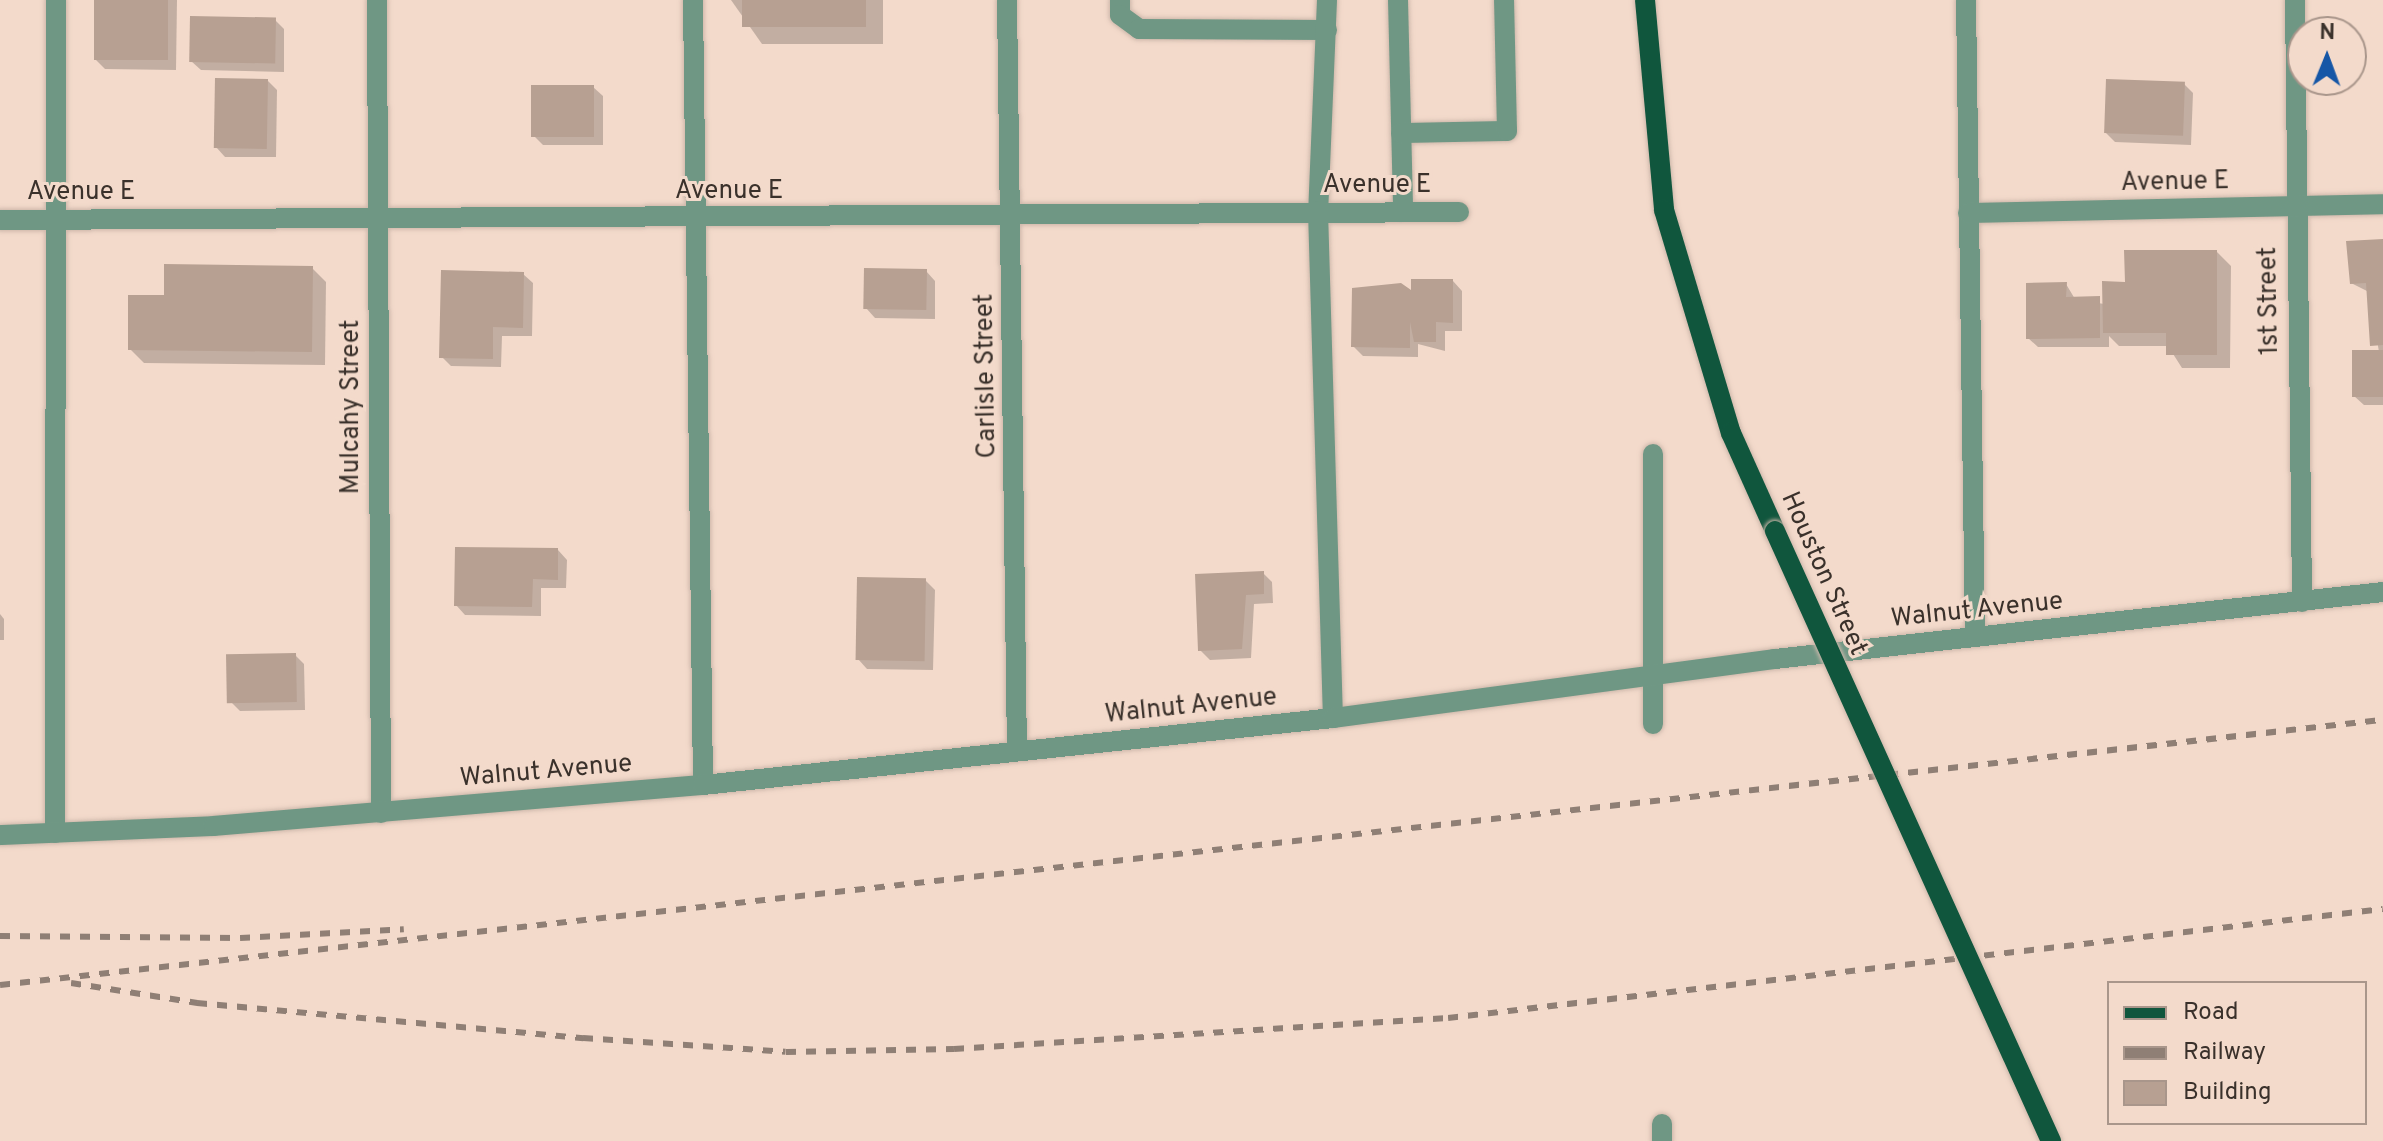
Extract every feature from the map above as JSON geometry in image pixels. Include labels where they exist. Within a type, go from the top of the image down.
[{"type":"main road","name":"Houston Street","points":[[1645,0],[1664,210],[1727,419],[2051,1141]]},
{"type":"street","points":[[55,833],[59,219],[56,0]]},
{"type":"street","name":"Mulcahy Street","points":[[377,0],[381,813]]},
{"type":"street","points":[[693,0],[703,785]]},
{"type":"street","name":"Carlisle Street","points":[[1007,0],[1017,751]]},
{"type":"street","points":[[1120,0],[1120,15],[1139,29],[1327,30]]},
{"type":"street","points":[[1327,0],[1318,211],[1333,718]]},
{"type":"street","points":[[1398,0],[1403,212]]},
{"type":"street","points":[[1401,133],[1507,131],[1504,0]]},
{"type":"street","points":[[1966,0],[1975,637]]},
{"type":"street","name":"1st Street","points":[[2295,0],[2302,602]]},
{"type":"street","name":"Avenue E","points":[[1968,213],[2383,204]]},
{"type":"street","name":"Avenue E","points":[[0,220],[1011,217],[1318,211],[1459,212]]},
{"type":"street","points":[[1653,454],[1653,724]]},
{"type":"street","name":"Walnut Avenue","points":[[0,835],[381,813],[703,785],[1333,718],[1652,675],[2383,592]]},
{"type":"building","points":[[94,0],[168,0],[168,60],[94,60]]},
{"type":"building","points":[[742,0],[866,0],[866,27],[742,27]]},
{"type":"building","points":[[190,16],[276,18],[275,63],[189,62]]},
{"type":"building","points":[[215,78],[268,79],[267,149],[214,148]]},
{"type":"building","points":[[2106,79],[2185,82],[2183,136],[2104,133]]},
{"type":"building","points":[[531,85],[594,85],[594,137],[531,137]]},
{"type":"building","points":[[2383,239],[2383,345],[2370,346],[2366,283],[2350,284],[2346,241]]},
{"type":"building","points":[[2124,250],[2217,250],[2217,355],[2166,355],[2166,333],[2103,333],[2102,281],[2125,282]]},
{"type":"building","points":[[164,264],[313,266],[312,352],[128,350],[128,295],[164,295]]},
{"type":"building","points":[[864,268],[927,269],[926,310],[863,309]]},
{"type":"building","points":[[441,270],[524,272],[523,328],[493,327],[493,359],[439,358]]},
{"type":"building","points":[[1411,279],[1453,279],[1453,323],[1436,322],[1436,342],[1414,342],[1410,322],[1410,348],[1351,347],[1352,288],[1401,283],[1411,290]]},
{"type":"building","points":[[2067,282],[2066,297],[2100,296],[2100,338],[2026,339],[2026,283]]},
{"type":"building","points":[[2352,350],[2383,350],[2383,397],[2352,397]]},
{"type":"building","points":[[455,547],[558,548],[558,580],[533,579],[532,607],[454,606]]},
{"type":"building","points":[[1264,571],[1264,594],[1246,595],[1242,649],[1198,651],[1195,574]]},
{"type":"building","points":[[857,577],[926,578],[925,661],[856,660]]},
{"type":"building","points":[[296,653],[297,702],[227,703],[226,654]]},
{"type":"railway","points":[[0,985],[2383,720]]},
{"type":"railway","points":[[71,983],[197,1003],[583,1038],[786,1052],[954,1049],[1448,1018],[2383,909]]},
{"type":"railway","points":[[0,936],[240,938],[404,929]]}]
